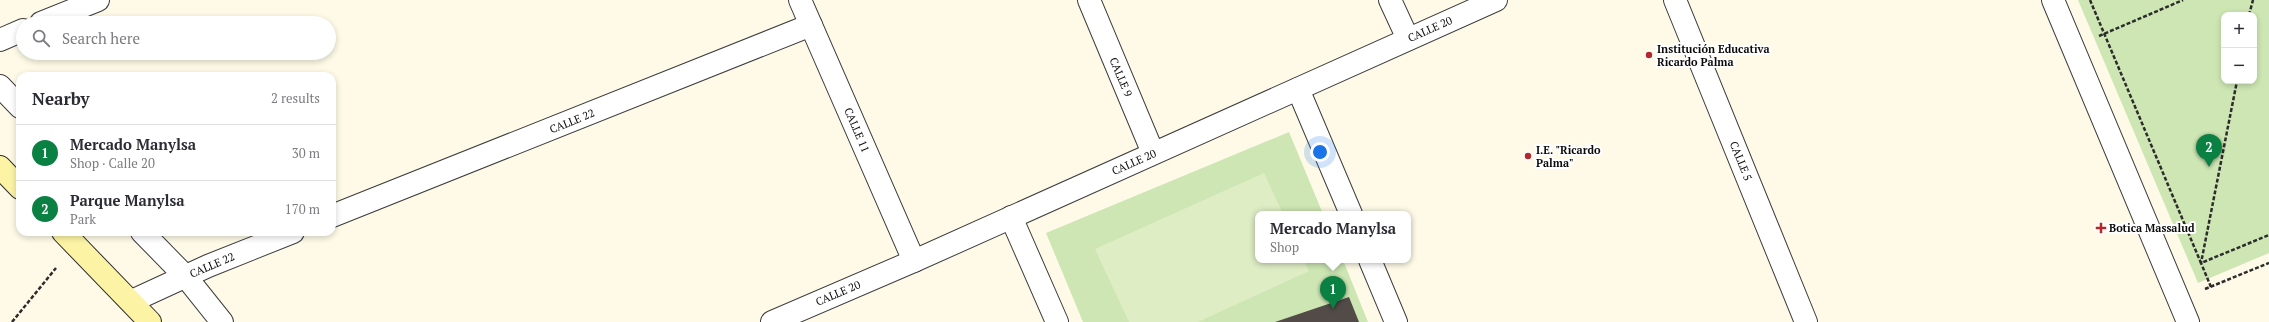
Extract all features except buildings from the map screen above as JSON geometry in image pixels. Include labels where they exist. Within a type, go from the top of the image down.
[{"type":"street","points":[[58,16],[98,0]]},
{"type":"street","name":"CALLE 11","points":[[800,0],[914,261]]},
{"type":"street","name":"CALLE 9","points":[[1089,0],[1153,153]]},
{"type":"street","points":[[1390,0],[1408,39]]},
{"type":"street","name":"CALLE 20","points":[[772,322],[914,261],[1496,0]]},
{"type":"street","name":"CALLE 5","points":[[1675,0],[1806,322]]},
{"type":"street","points":[[2053,0],[2188,322]]},
{"type":"street","name":"CALLE 22","points":[[336,214],[811,25]]},
{"type":"street","points":[[0,40],[16,33]]},
{"type":"street","points":[[0,86],[16,103]]},
{"type":"street","points":[[1298,89],[1350,211]]},
{"type":"street","points":[[0,167],[16,184]]},
{"type":"street","points":[[1011,217],[1057,322]]},
{"type":"street","points":[[146,236],[186,277],[222,322]]},
{"type":"street","name":"CALLE 22","points":[[132,301],[283,236]]},
{"type":"street","points":[[69,238],[132,301],[150,322]]},
{"type":"street","points":[[1371,263],[1396,322]]},
{"type":"path","points":[[2090,0],[2211,287]]},
{"type":"path","points":[[2072,48],[2183,0]]},
{"type":"path","points":[[2250,12],[2253,0]]},
{"type":"path","points":[[2201,263],[2235,84]]},
{"type":"path","points":[[2201,263],[2269,235]]},
{"type":"path","points":[[12,322],[69,238]]},
{"type":"path","points":[[2179,300],[2269,263]]},
{"type":"green space","points":[[2078,0],[2269,0],[2269,253],[2198,283]]},
{"type":"green space","points":[[1289,132],[1322,211],[1255,211],[1255,263],[1344,263],[1368,322],[1083,322],[1046,233]]},
{"type":"green space","points":[[1264,173],[1282,211],[1255,211],[1255,263],[1305,263],[1309,271],[1198,322],[1129,322],[1095,249]]},
{"type":"place","name":"Institución Educativa Ricardo Palma","points":[[1649,55]]},
{"type":"place","name":"I.E. \"Ricardo Palma\"","points":[[1528,156]]},
{"type":"place","name":"Parque Manylsa","points":[[2209,167]]},
{"type":"place","name":"Botica Massalud","points":[[2101,228]]},
{"type":"place","name":"Mercado Manylsa","points":[[1333,309]]}]
